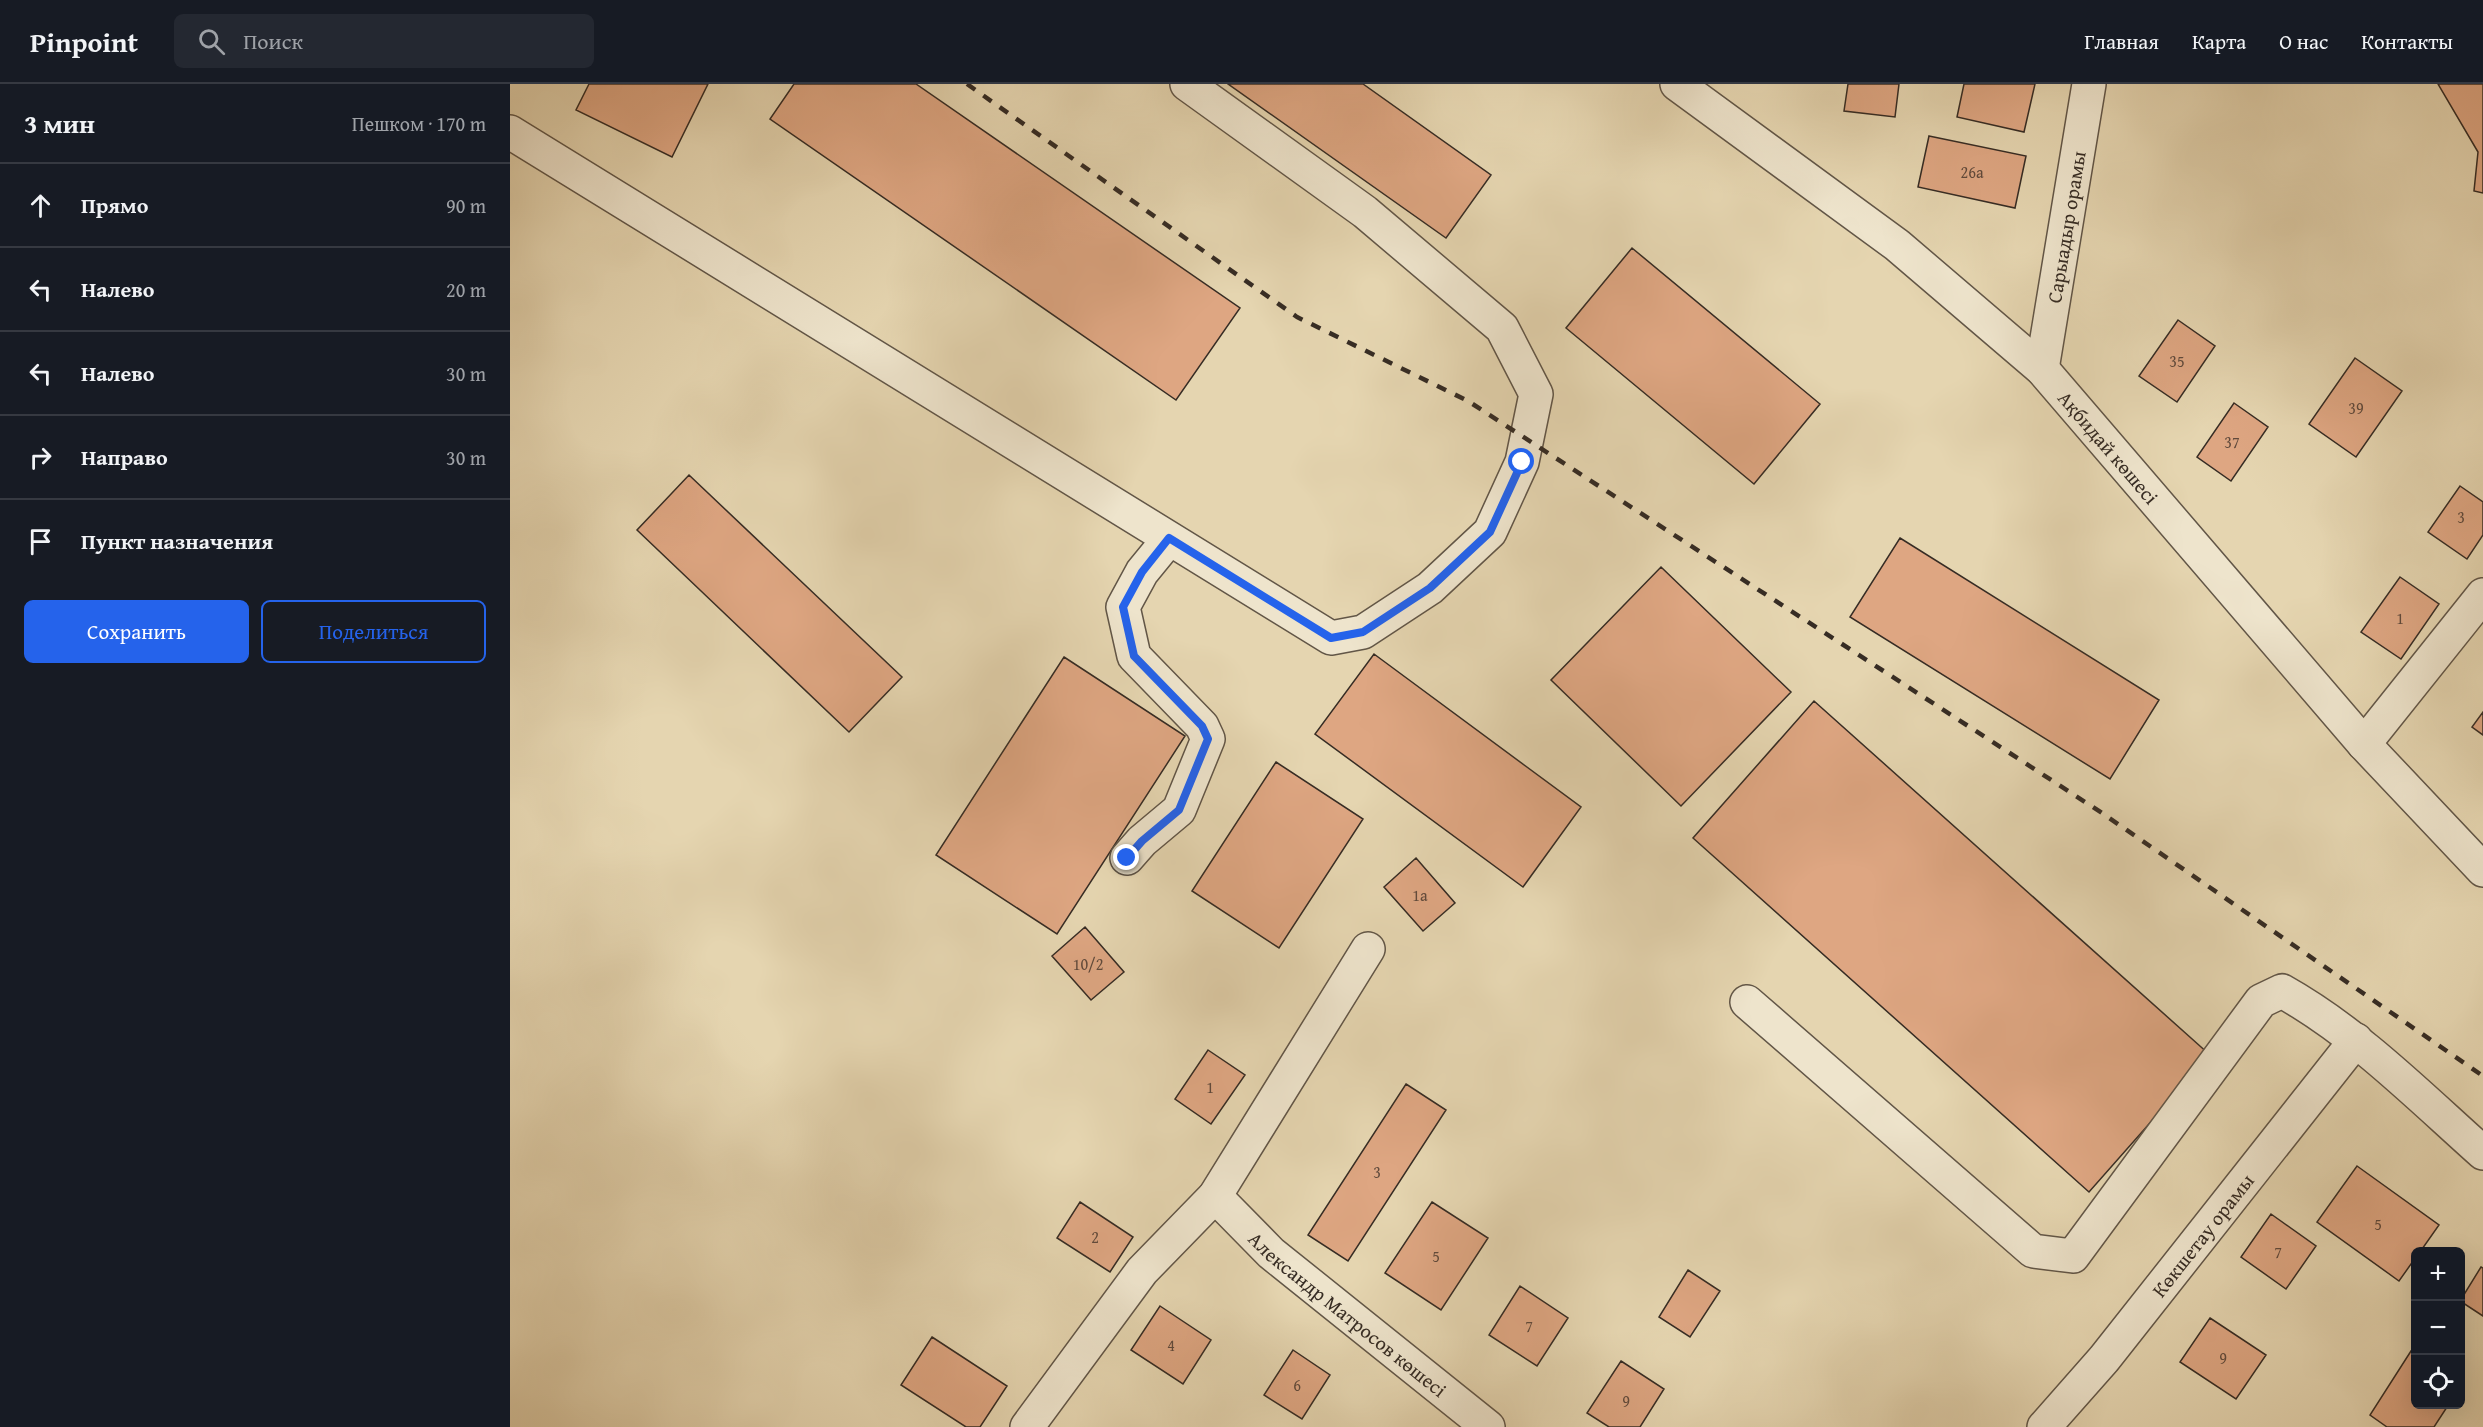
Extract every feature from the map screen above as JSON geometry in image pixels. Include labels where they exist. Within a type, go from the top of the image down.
[{"type":"street","points":[[510,132],[1331,638],[1363,632],[1430,588],[1490,532],[1522,462],[1536,394],[1502,328],[1365,212],[1187,84]]},
{"type":"street","name":"Ақбидай көшесі","points":[[1677,84],[1897,245],[2042,369],[2364,744],[2483,870]]},
{"type":"street","name":"Сарыадыр орамы","points":[[2042,369],[2089,84]]},
{"type":"street","points":[[1127,858],[1142,841],[1179,810],[1208,739],[1202,726],[1134,656],[1123,607],[1142,572],[1169,538]]},
{"type":"street","points":[[2364,744],[2483,595]]},
{"type":"street","points":[[1027,1427],[1142,1271],[1215,1196],[1368,949]]},
{"type":"street","points":[[1747,1002],[2033,1251],[2073,1256],[2261,1001],[2282,991],[2312,1008],[2356,1040],[2483,1153]]},
{"type":"street","name":"Көкшетау орамы","points":[[2044,1427],[2104,1359],[2356,1040]]},
{"type":"street","name":"Александр Матросов көшесі","points":[[1215,1196],[1272,1253],[1488,1427]]},
{"type":"building","points":[[589,84],[708,84],[672,157],[576,110]]},
{"type":"building","points":[[794,84],[916,84],[1240,308],[1176,400],[770,119]]},
{"type":"building","points":[[1228,84],[1363,84],[1491,175],[1446,238]]},
{"type":"building","points":[[1848,84],[1899,84],[1895,117],[1844,111]]},
{"type":"building","points":[[1964,84],[2035,84],[2024,132],[1957,117]]},
{"type":"building","points":[[2438,84],[2483,84],[2483,193],[2474,191],[2478,152]]},
{"type":"building","points":[[1929,136],[2026,156],[2015,208],[1918,187]]},
{"type":"building","points":[[1632,248],[1820,404],[1754,484],[1566,328]]},
{"type":"building","points":[[2178,320],[2215,346],[2177,402],[2139,376]]},
{"type":"building","points":[[2355,358],[2402,391],[2356,457],[2309,424]]},
{"type":"building","points":[[2234,403],[2268,427],[2231,481],[2197,457]]},
{"type":"building","points":[[689,475],[902,677],[849,732],[637,530]]},
{"type":"building","points":[[2460,486],[2483,502],[2483,535],[2467,559],[2428,532]]},
{"type":"building","points":[[1900,538],[2159,700],[2110,779],[1850,617]]},
{"type":"building","points":[[1661,567],[1791,692],[1681,806],[1551,680]]},
{"type":"building","points":[[2400,577],[2439,604],[2401,659],[2361,632]]},
{"type":"building","points":[[1374,654],[1581,807],[1523,887],[1315,734]]},
{"type":"building","points":[[1064,657],[1185,736],[1057,934],[936,855]]},
{"type":"building","points":[[1814,701],[2210,1055],[2089,1192],[1693,838]]},
{"type":"building","points":[[2483,712],[2483,735],[2472,727]]},
{"type":"building","points":[[1276,762],[1363,819],[1279,948],[1192,891]]},
{"type":"building","points":[[1416,858],[1455,903],[1423,931],[1384,887]]},
{"type":"building","points":[[1085,927],[1124,972],[1091,1000],[1052,956]]},
{"type":"building","points":[[1208,1050],[1245,1075],[1211,1124],[1175,1099]]},
{"type":"building","points":[[1406,1084],[1446,1110],[1348,1261],[1308,1235]]},
{"type":"building","points":[[2357,1166],[2439,1225],[2424,1247],[2411,1247],[2411,1264],[2399,1281],[2317,1222]]},
{"type":"building","points":[[1080,1202],[1133,1237],[1110,1272],[1057,1238]]},
{"type":"building","points":[[1432,1202],[1488,1238],[1441,1310],[1385,1273]]},
{"type":"building","points":[[2271,1214],[2316,1246],[2286,1289],[2241,1257]]},
{"type":"building","points":[[2481,1267],[2483,1268],[2483,1316],[2465,1304],[2465,1293]]},
{"type":"building","points":[[1688,1270],[1720,1291],[1690,1337],[1659,1317]]},
{"type":"building","points":[[1520,1286],[1568,1318],[1537,1366],[1489,1335]]},
{"type":"building","points":[[1160,1306],[1211,1340],[1183,1384],[1131,1350]]},
{"type":"building","points":[[2210,1318],[2266,1355],[2236,1399],[2180,1362]]},
{"type":"building","points":[[932,1337],[1007,1386],[980,1427],[966,1427],[901,1385]]},
{"type":"building","points":[[1293,1350],[1330,1375],[1302,1419],[1264,1395]]},
{"type":"building","points":[[2411,1351],[2411,1409],[2446,1409],[2434,1427],[2387,1427],[2370,1415]]},
{"type":"building","points":[[1621,1361],[1664,1389],[1640,1427],[1609,1427],[1587,1413]]},
{"type":"railway","points":[[967,84],[1297,317],[1468,401],[2102,813],[2483,1076]]},
{"type":"route","points":[[1127,858],[1142,841],[1179,810],[1208,739],[1202,726],[1134,656],[1123,607],[1142,572],[1169,538],[1331,638],[1363,632],[1430,588],[1490,532],[1522,462]]}]
